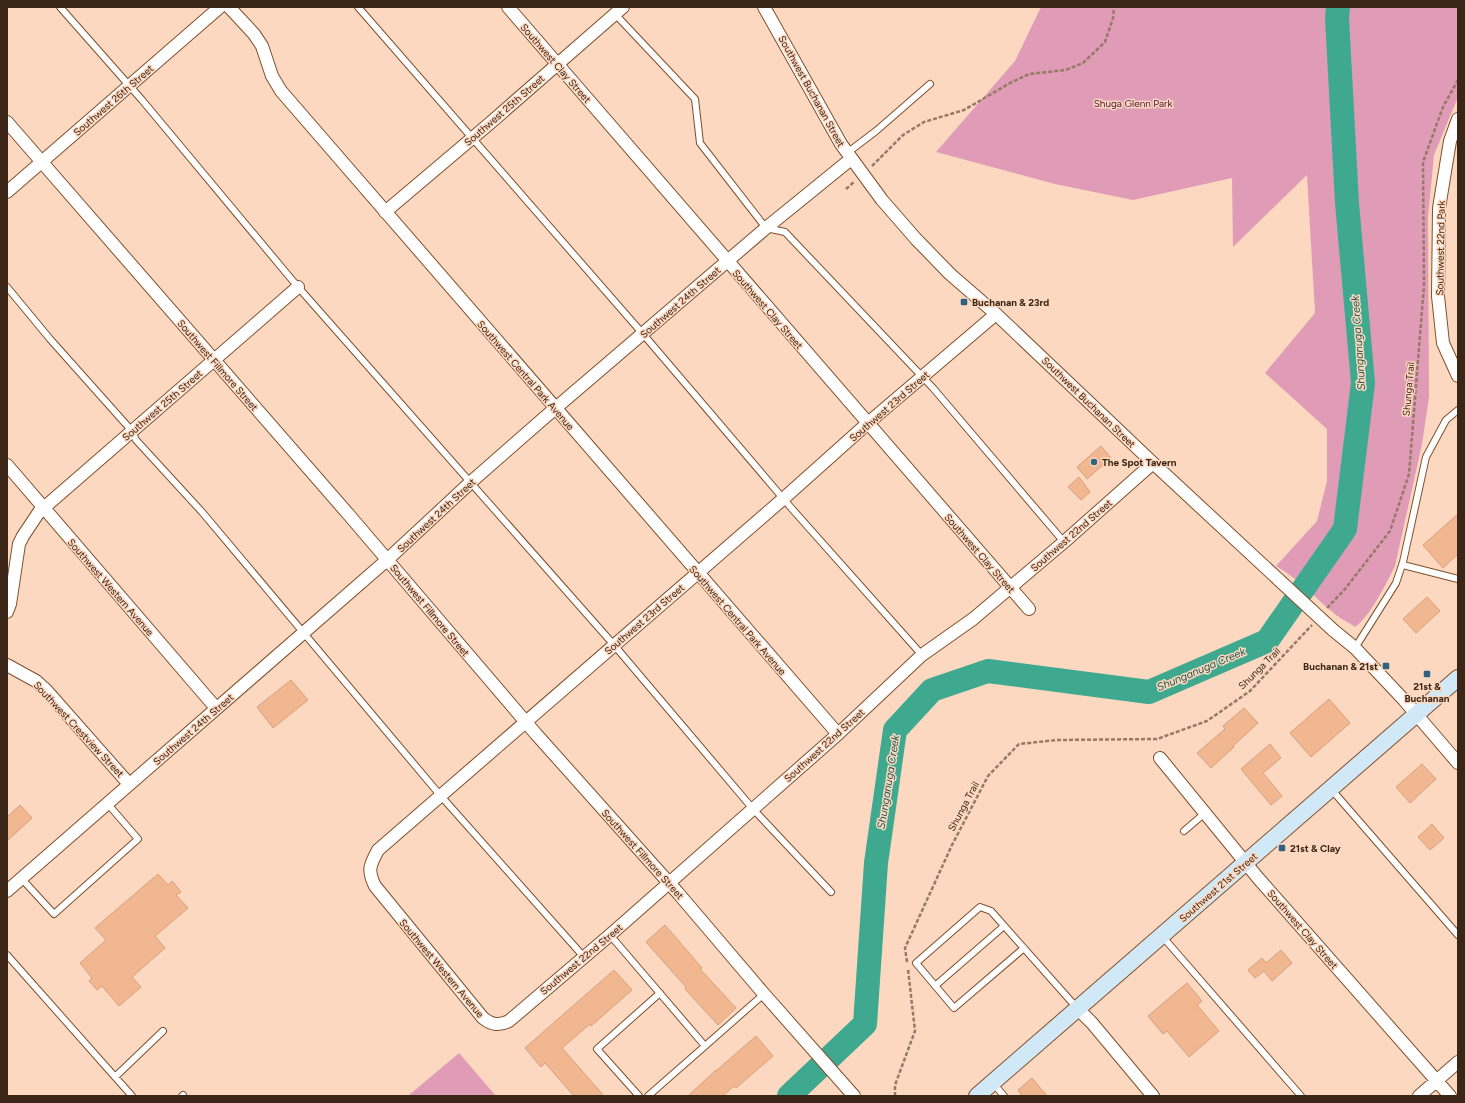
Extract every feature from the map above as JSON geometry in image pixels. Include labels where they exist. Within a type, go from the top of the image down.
[{"type":"main road","name":"Southwest 21st Street","points":[[977,1096],[1458,678]]},
{"type":"street","name":"Southwest Central Park Avenue","points":[[229,7],[254,34],[262,46],[272,76],[281,91],[838,734]]},
{"type":"street","name":"Southwest Clay Street","points":[[508,7],[727,262],[1029,609]]},
{"type":"street","name":"Southwest Buchanan Street","points":[[764,7],[831,129],[882,200],[916,240],[950,274],[996,314],[1153,463],[1354,648],[1417,714],[1458,763]]},
{"type":"street","name":"Southwest 26th Street","points":[[7,192],[130,86],[213,9]]},
{"type":"street","name":"Southwest 25th Street","points":[[385,212],[473,138],[619,11]]},
{"type":"street","name":"Southwest 22nd Park","points":[[1458,119],[1450,141],[1439,208],[1438,296],[1443,343],[1458,376]]},
{"type":"street","name":"Southwest Fillmore Street","points":[[7,122],[526,722],[854,1096]]},
{"type":"street","name":"Southwest 24th Street","points":[[7,891],[387,560],[471,482],[849,156]]},
{"type":"street","name":"Southwest 25th Street","points":[[7,612],[10,604],[19,544],[34,518],[43,508],[298,287]]},
{"type":"street","name":"Southwest 23rd Street","points":[[391,906],[375,886],[370,877],[370,864],[378,850],[783,499],[868,423],[996,314]]},
{"type":"street","name":"Southwest 22nd Street","points":[[496,1025],[509,1021],[610,935],[838,734],[922,655],[972,619],[1064,542],[1153,463]]},
{"type":"street","name":"Southwest Western Avenue","points":[[7,465],[216,708]]},
{"type":"street","name":"Southwest Crestview Street","points":[[7,665],[36,681],[46,690],[129,784]]},
{"type":"street","name":"Southwest Clay Street","points":[[1160,758],[1245,863],[1450,1096]]},
{"type":"street","name":"Southwest Western Avenue","points":[[391,906],[483,1018],[489,1023],[496,1025]]},
{"type":"street","points":[[1077,1008],[1092,1022],[1153,1096]]},
{"type":"street","points":[[1419,1096],[1458,1062]]},
{"type":"lane","points":[[60,7],[130,86],[298,287],[614,645],[753,809],[831,892]]},
{"type":"lane","points":[[358,7],[643,334],[783,499],[922,655]]},
{"type":"lane","points":[[619,11],[695,99],[700,144],[766,228],[785,232],[922,377],[1064,542]]},
{"type":"lane","points":[[849,156],[930,84]]},
{"type":"lane","points":[[7,287],[50,339],[132,431],[136,440],[202,512],[440,795],[584,957]]},
{"type":"lane","points":[[1354,648],[1393,588],[1403,565],[1426,457],[1446,420],[1458,410]]},
{"type":"lane","points":[[1403,565],[1458,579]]},
{"type":"lane","points":[[1331,789],[1458,935]]},
{"type":"lane","points":[[21,878],[54,914],[60,909],[138,839],[107,803]]},
{"type":"lane","points":[[1184,831],[1205,813]]},
{"type":"lane","points":[[1024,948],[954,1008],[916,963],[980,907],[991,911],[1004,926],[1024,948],[1077,1008]]},
{"type":"lane","points":[[935,986],[1004,926]]},
{"type":"lane","points":[[610,935],[705,1046]]},
{"type":"lane","points":[[1162,936],[1300,1096]]},
{"type":"lane","points":[[7,955],[132,1096]]},
{"type":"lane","points":[[639,1096],[598,1049],[660,993]]},
{"type":"lane","points":[[648,1096],[764,994]]},
{"type":"lane","points":[[115,1077],[163,1031]]},
{"type":"lane","points":[[993,1083],[1004,1096]]},
{"type":"path","points":[[846,188],[886,153],[903,135],[924,122],[964,110],[1010,83],[1029,74],[1066,70],[1083,63],[1105,42],[1114,15],[1113,7]]},
{"type":"path","name":"Shunga Trail","points":[[1324,612],[1346,589],[1390,531],[1409,474],[1424,285],[1423,162],[1443,107],[1458,80]]},
{"type":"path","name":"Shunga Trail","points":[[895,1096],[895,1085],[915,1031],[905,948],[952,845],[988,776],[1019,744],[1057,740],[1157,739],[1207,721],[1250,691],[1314,623]]},
{"type":"green space","name":"Shuga Glenn Park","points":[[1041,7],[1458,7],[1458,97],[1434,155],[1428,217],[1429,397],[1422,444],[1395,566],[1372,608],[1355,627],[1336,615],[1300,583],[1276,566],[1317,521],[1327,481],[1327,429],[1265,373],[1315,313],[1307,175],[1233,247],[1232,178],[1133,200],[1055,184],[936,152],[1015,61]]},
{"type":"green space","points":[[459,1053],[496,1096],[408,1096]]},
{"type":"building","name":"The Spot Tavern","points":[[1101,446],[1111,458],[1087,479],[1077,467]]},
{"type":"building","points":[[1079,477],[1090,492],[1081,500],[1068,487]]},
{"type":"building","points":[[1458,514],[1458,554],[1443,568],[1423,545]]},
{"type":"building","points":[[1427,597],[1440,611],[1416,633],[1403,619]]},
{"type":"building","points":[[291,680],[308,700],[273,728],[257,707]]},
{"type":"building","points":[[1329,699],[1350,723],[1311,757],[1290,733]]},
{"type":"building","points":[[1244,708],[1258,723],[1211,768],[1197,753],[1225,729],[1223,726]]},
{"type":"building","points":[[1270,744],[1281,758],[1263,773],[1282,796],[1271,805],[1241,769]]},
{"type":"building","points":[[1422,764],[1436,779],[1410,803],[1396,787]]},
{"type":"building","points":[[20,805],[32,818],[7,841],[7,817]]},
{"type":"building","points":[[1432,824],[1444,838],[1430,850],[1418,837]]},
{"type":"building","points":[[158,874],[168,885],[172,881],[181,892],[176,895],[188,908],[155,936],[165,948],[132,977],[141,987],[119,1006],[102,986],[97,990],[89,981],[92,978],[80,963],[106,940],[95,928]]},
{"type":"building","points":[[665,925],[702,968],[700,969],[736,1008],[718,1025],[685,989],[686,987],[646,942]]},
{"type":"building","points":[[1281,950],[1292,963],[1272,981],[1264,971],[1255,978],[1248,970],[1262,958],[1266,963]]},
{"type":"building","points":[[614,970],[632,990],[591,1026],[590,1024],[562,1048],[604,1096],[574,1096],[545,1063],[541,1067],[525,1048]]},
{"type":"building","points":[[1187,983],[1202,1001],[1197,1005],[1219,1031],[1189,1057],[1167,1031],[1163,1034],[1148,1016]]},
{"type":"building","points":[[756,1036],[773,1056],[736,1088],[734,1086],[723,1096],[688,1096],[716,1070]]},
{"type":"building","points":[[1032,1078],[1047,1096],[1022,1096],[1018,1090]]},
{"type":"waterway","name":"Shunganuga Creek","points":[[789,1096],[865,1024],[876,863],[895,730],[932,690],[988,671],[1149,692],[1267,641],[1345,529],[1363,383],[1347,203],[1337,18],[1338,7]]},
{"type":"place","name":"Buchanan & 23rd","points":[[964,302]]},
{"type":"place","name":"The Spot Tavern","points":[[1094,462]]},
{"type":"place","name":"Buchanan & 21st","points":[[1386,666]]},
{"type":"place","name":"21st & Buchanan","points":[[1427,674]]},
{"type":"place","name":"21st & Clay","points":[[1282,848]]}]
